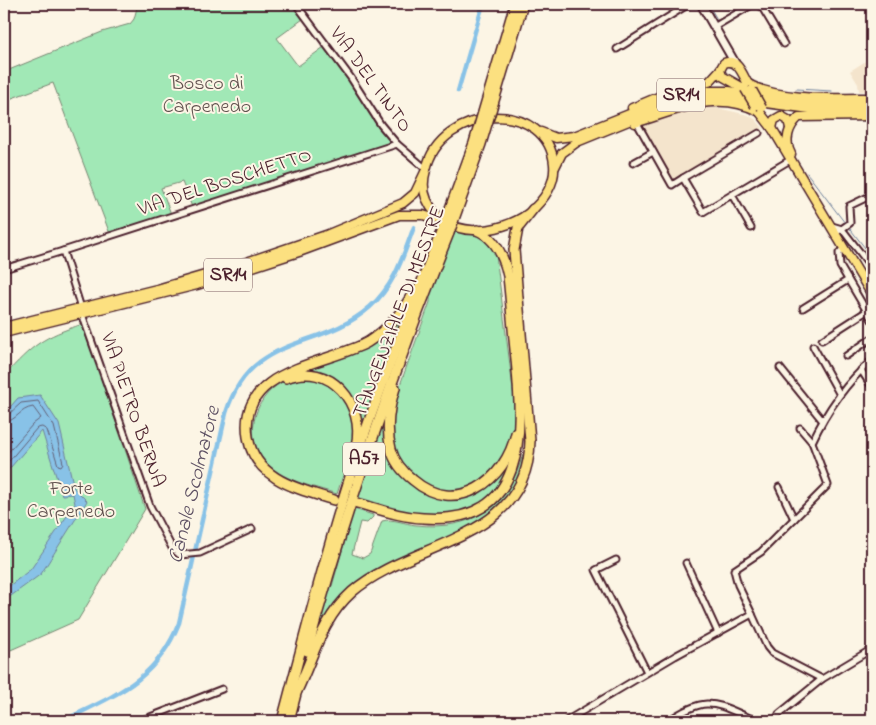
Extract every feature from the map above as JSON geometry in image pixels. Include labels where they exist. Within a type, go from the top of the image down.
[{"type":"highway","name":"TANGENZIALE DI MESTRE","points":[[282,721],[297,691],[352,497],[446,229],[474,143],[515,4]]},
{"type":"highway","name":"TANGENZIALE DI MESTRE","points":[[289,721],[288,697],[338,497],[426,270],[446,229],[481,144],[523,4]]},
{"type":"highway","name":"A57","points":[[297,691],[323,628],[335,610],[353,591],[388,570],[474,529],[495,515],[511,499],[521,484],[529,460],[530,427],[514,250],[518,228],[533,209]]},
{"type":"highway","name":"A57","points":[[477,230],[494,243],[506,269],[520,398],[520,436],[515,462],[502,487],[485,505],[460,515],[430,518],[401,515],[356,505],[400,520],[428,523],[457,521],[488,508],[504,493],[520,463],[526,425],[526,388]]},
{"type":"highway","name":"A57","points":[[338,497],[284,482],[261,466],[253,453],[248,438],[247,422],[250,409],[261,391],[282,375],[353,348],[378,335],[402,311],[426,270]]},
{"type":"highway","name":"A57","points":[[416,315],[413,335],[393,392],[389,432],[392,454],[401,469],[414,482],[428,490],[447,494],[468,492],[487,483],[500,470],[511,451],[517,428],[520,398]]},
{"type":"highway","name":"A57","points":[[312,374],[326,379],[345,392],[353,406],[358,422],[358,436],[338,497],[280,475],[266,464],[257,450],[252,432],[256,406],[270,388],[290,376],[312,374]]},
{"type":"main road","points":[[701,4],[717,25],[722,40],[753,98],[790,160],[839,227]]},
{"type":"main road","points":[[722,40],[724,59],[721,67],[722,76],[753,98],[767,113],[787,119],[789,129],[788,148],[839,227],[844,248],[872,295]]},
{"type":"main road","points":[[721,67],[728,61],[737,66]]},
{"type":"main road","points":[[730,80],[736,77],[737,66]]},
{"type":"main road","name":"SR14","points":[[595,128],[610,118],[646,101],[709,82],[721,67]]},
{"type":"main road","points":[[753,98],[758,89],[808,97],[872,98]]},
{"type":"main road","name":"SR14","points":[[446,229],[427,201],[424,187],[429,157],[440,142],[455,130],[473,121],[496,117],[513,118],[550,136],[562,138],[595,128],[683,94],[714,90],[810,109],[872,110]]},
{"type":"main road","name":"SR14","points":[[634,121],[691,99],[715,97],[817,103],[872,103]]},
{"type":"main road","name":"SR14","points":[[4,327],[82,311],[231,274],[399,214],[423,215],[446,229],[477,230],[506,225],[533,209],[549,189],[554,171],[566,150],[577,142],[606,130],[676,108],[710,103],[736,104],[753,98]]},
{"type":"main road","points":[[710,103],[754,114],[762,122],[781,151],[790,160]]},
{"type":"main road","points":[[773,130],[773,121],[779,116]]},
{"type":"main road","points":[[773,130],[783,135],[802,116],[872,116]]},
{"type":"main road","name":"SR14","points":[[537,130],[551,150],[554,171]]},
{"type":"main road","name":"SR14","points":[[4,333],[229,268],[375,216],[396,207],[411,197],[426,170]]},
{"type":"street","name":"VIA DEL TINTO","points":[[296,4],[352,78],[381,125],[397,144],[426,170]]},
{"type":"street","points":[[617,49],[689,4]]},
{"type":"street","points":[[717,25],[753,4]]},
{"type":"street","points":[[760,4],[784,44]]},
{"type":"street","points":[[634,121],[672,185],[759,133]]},
{"type":"street","name":"VIA DEL BOSCHETTO","points":[[63,251],[397,144]]},
{"type":"street","points":[[633,163],[653,152]]},
{"type":"street","points":[[683,178],[703,212],[790,160]]},
{"type":"street","points":[[732,195],[751,228]]},
{"type":"street","points":[[870,263],[839,227],[849,206],[872,195]]},
{"type":"street","points":[[844,248],[839,253],[838,260],[872,320]]},
{"type":"street","points":[[4,270],[63,251]]},
{"type":"street","name":"VIA PIETRO BERNA","points":[[63,251],[150,506],[172,548],[180,555],[192,555],[252,529]]},
{"type":"street","points":[[803,308],[848,280]]},
{"type":"street","points":[[822,340],[867,311]]},
{"type":"street","points":[[846,356],[872,338]]},
{"type":"street","points":[[813,346],[839,394]]},
{"type":"street","points":[[812,442],[822,420],[839,394],[860,370],[872,360]]},
{"type":"street","points":[[780,368],[822,420]]},
{"type":"street","points":[[860,370],[872,387]]},
{"type":"street","points":[[800,428],[812,442],[828,485],[761,552],[734,570],[738,585],[767,647],[772,653],[822,679]]},
{"type":"street","points":[[779,486],[794,519]]},
{"type":"street","points":[[616,560],[596,570],[647,672]]},
{"type":"street","points":[[686,563],[718,633]]},
{"type":"street","points":[[566,721],[647,672],[752,614]]},
{"type":"street","points":[[776,721],[779,714],[822,679],[872,649]]},
{"type":"street","points":[[140,721],[222,689]]},
{"type":"street","points":[[668,721],[688,708],[707,703],[719,705],[757,721]]},
{"type":"shaded area","points":[[872,57],[872,91],[859,91],[858,84],[850,71]]},
{"type":"shaded area","points":[[713,107],[748,115],[763,128],[671,182],[641,128],[642,125],[681,110]]},
{"type":"green space","name":"Bosco di Carpenedo","points":[[138,4],[293,4],[303,19],[277,38],[298,66],[324,47],[394,143],[192,207],[182,182],[161,188],[171,214],[110,234],[53,83],[4,101],[4,72],[102,32],[130,24],[134,19]]},
{"type":"green space","points":[[454,230],[484,239],[493,248],[496,255],[515,405],[513,433],[507,457],[481,485],[445,493],[412,479],[393,451],[392,407],[430,302],[430,293]]},
{"type":"green space","points":[[402,313],[404,314],[363,428],[359,427],[354,406],[343,389],[331,380],[312,373],[293,374],[276,381],[263,392],[266,388],[284,375],[361,345],[375,337]]},
{"type":"green space","name":"Forte Carpenedo","points":[[83,324],[145,509],[78,620],[4,653],[4,376],[39,343],[57,333]]},
{"type":"green space","points":[[314,378],[335,388],[352,411],[355,438],[337,494],[298,482],[279,473],[264,460],[257,450],[254,438],[253,426],[256,415],[260,404],[267,394],[287,380]]},
{"type":"green space","points":[[384,413],[387,436],[412,484],[460,497],[513,456],[497,489],[482,503],[458,514],[414,516],[357,501]]},
{"type":"green space","points":[[523,454],[527,455],[514,490],[487,519],[362,583],[321,627],[318,626],[327,591],[332,586],[354,509],[373,515],[367,523],[360,522],[352,554],[363,558],[370,554],[382,521],[390,520],[416,525],[436,526],[454,524],[484,512],[497,502],[508,489]]},
{"type":"water","points":[[40,395],[59,424],[74,488],[87,501],[41,574],[4,601],[4,590],[31,569],[75,504],[73,494],[62,495],[42,431],[4,475],[4,414],[18,398]]},
{"type":"waterway","name":"Canale Scolmatore","points":[[458,91],[483,4]]},
{"type":"waterway","points":[[708,4],[718,21]]},
{"type":"waterway","points":[[796,89],[832,91]]},
{"type":"waterway","points":[[822,120],[872,121]]},
{"type":"waterway","points":[[807,173],[845,223]]},
{"type":"waterway","points":[[848,226],[872,257]]},
{"type":"waterway","name":"Canale Scolmatore","points":[[63,721],[100,703],[132,684],[146,673],[170,643],[179,623],[226,413],[237,387],[252,369],[269,356],[288,346],[330,331],[350,321],[370,307],[392,280],[414,227]]},
{"type":"waterway","points":[[867,263],[865,264],[872,276]]}]
